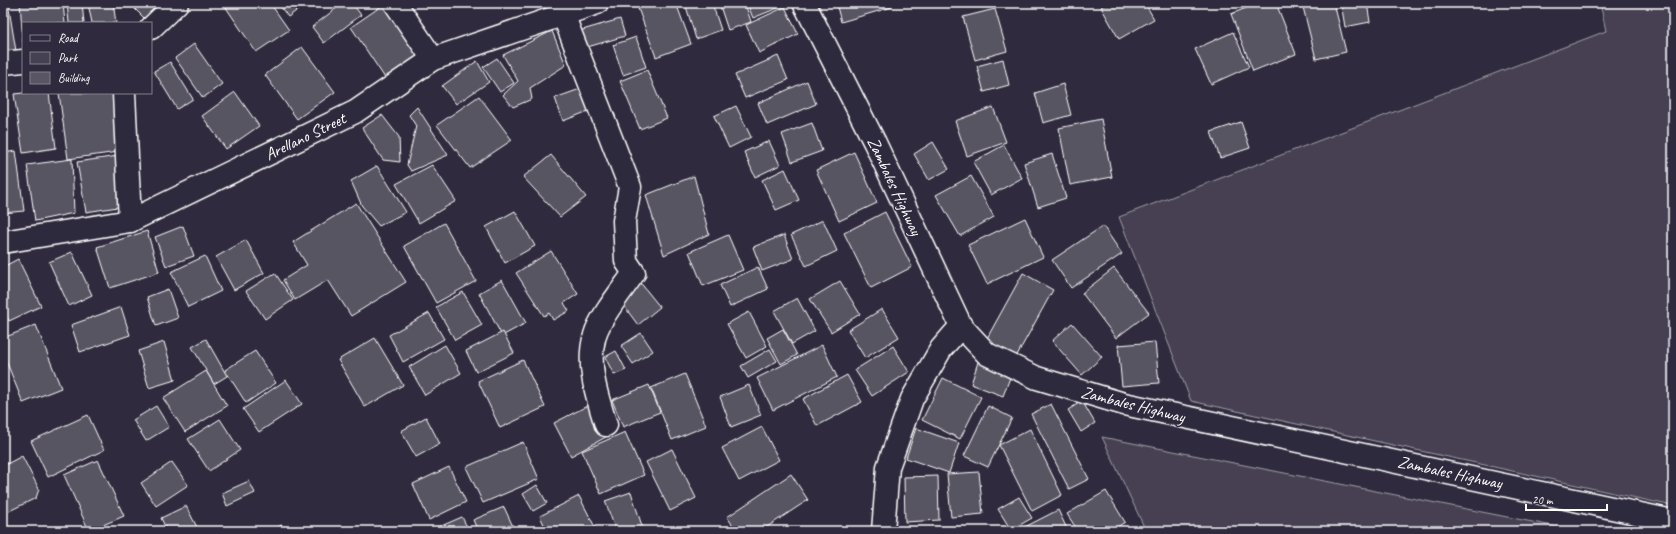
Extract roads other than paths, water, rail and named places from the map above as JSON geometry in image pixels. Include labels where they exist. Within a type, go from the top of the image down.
[{"type":"street","points":[[152,27],[177,3]]},
{"type":"street","points":[[395,3],[433,59]]},
{"type":"street","name":"Arellano Street","points":[[3,242],[130,222],[355,112],[433,59],[597,3]]},
{"type":"street","name":"Zambales Highway","points":[[804,3],[876,143],[960,326],[987,354],[1037,378],[1124,404],[1673,520]]},
{"type":"street","points":[[563,14],[630,187],[624,221],[626,261],[634,273],[606,314],[595,334],[591,364],[596,391],[606,425]]},
{"type":"street","points":[[3,63],[22,61]]},
{"type":"street","points":[[124,94],[130,222]]},
{"type":"street","points":[[883,531],[888,467],[912,399],[941,349],[960,326]]}]
